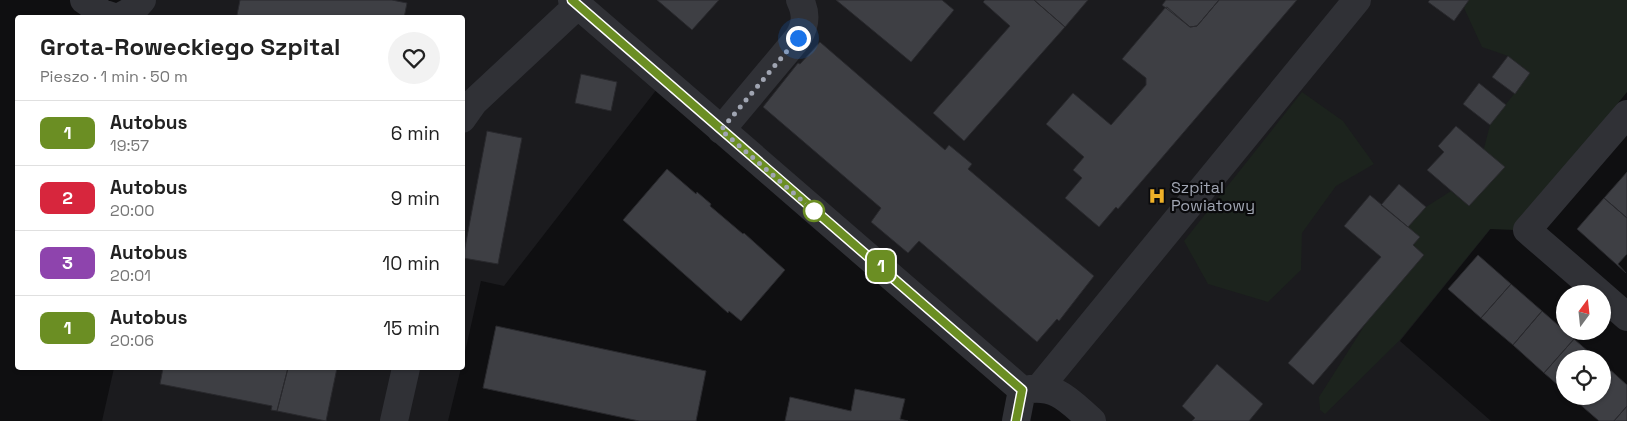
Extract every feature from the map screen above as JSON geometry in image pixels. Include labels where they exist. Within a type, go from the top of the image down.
[{"type":"street","points":[[84,0],[102,13],[108,15]]},
{"type":"street","points":[[123,15],[134,9],[142,0]]},
{"type":"street","points":[[721,130],[798,38],[805,18],[800,0]]},
{"type":"street","points":[[1016,421],[1031,388],[1358,0]]},
{"type":"street","points":[[465,115],[474,102],[575,3],[721,130],[1031,388],[1059,393],[1092,421]]},
{"type":"street","points":[[1590,285],[1527,230],[1627,114]]},
{"type":"street","points":[[1611,303],[1627,317]]},
{"type":"street","points":[[394,421],[406,370]]},
{"type":"shaded area","name":"Szpital Powiatowy","points":[[142,0],[1513,0],[1611,80],[1400,341],[1491,421],[1092,421],[1040,387],[664,80],[504,286],[481,281],[465,352],[465,15],[122,15]]},
{"type":"shaded area","points":[[1469,0],[1627,0],[1627,92],[1515,230],[1490,229],[1399,341],[1325,414],[1320,410],[1319,397],[1368,320],[1424,255],[1413,245],[1419,238],[1408,227],[1426,207],[1451,191],[1469,206],[1490,125],[1530,73],[1508,56],[1482,47],[1464,8]]},
{"type":"shaded area","points":[[1302,92],[1343,121],[1374,164],[1336,186],[1302,233],[1301,270],[1268,302],[1208,284],[1184,241]]},
{"type":"shaded area","points":[[114,370],[461,370],[448,421],[102,421]]},
{"type":"building","points":[[240,0],[392,0],[407,3],[405,15],[237,15]]},
{"type":"building","points":[[657,0],[719,0],[692,30]]},
{"type":"building","points":[[836,0],[942,0],[954,10],[911,62]]},
{"type":"building","points":[[985,0],[1034,0],[1065,27],[964,141],[933,113],[1010,26],[983,2]]},
{"type":"building","points":[[1034,0],[1088,0],[1065,27]]},
{"type":"building","points":[[1166,0],[1219,0],[1197,26],[1190,27],[1162,5]]},
{"type":"building","points":[[1219,0],[1297,0],[1118,209],[1116,207],[1099,227],[1065,198],[1082,178],[1073,170],[1084,157],[1046,124],[1073,93],[1111,125],[1146,85],[1146,78],[1122,59],[1165,8],[1167,7],[1190,27],[1197,26]]},
{"type":"building","points":[[1430,0],[1469,0],[1454,21],[1428,2]]},
{"type":"building","points":[[820,42],[945,150],[949,145],[972,164],[968,169],[1094,276],[1059,321],[1057,319],[1037,342],[919,241],[908,253],[871,222],[881,208],[763,107],[798,63],[800,64]]},
{"type":"building","points":[[1508,56],[1530,73],[1515,94],[1492,77]]},
{"type":"building","points":[[581,74],[617,82],[611,111],[575,103]]},
{"type":"building","points":[[1479,83],[1506,105],[1490,125],[1463,104]]},
{"type":"building","points":[[1456,126],[1505,167],[1469,206],[1427,170],[1444,152],[1438,146]]},
{"type":"building","points":[[487,131],[522,138],[498,264],[465,258],[465,247]]},
{"type":"building","points":[[667,169],[696,194],[697,192],[711,204],[710,206],[744,233],[785,270],[741,321],[729,311],[728,313],[623,220]]},
{"type":"building","points":[[1627,172],[1627,218],[1604,198]]},
{"type":"building","points":[[1399,184],[1426,207],[1408,227],[1381,205]]},
{"type":"building","points":[[1370,195],[1420,237],[1413,245],[1424,255],[1313,385],[1288,363],[1381,257],[1344,226]]},
{"type":"building","points":[[1604,198],[1627,218],[1627,254],[1618,264],[1626,273],[1577,229]]},
{"type":"building","points":[[1478,255],[1511,284],[1481,318],[1448,289]]},
{"type":"building","points":[[1511,284],[1542,311],[1513,345],[1481,318]]},
{"type":"building","points":[[1542,311],[1556,323],[1556,340],[1573,340],[1564,350],[1556,350],[1556,359],[1544,373],[1513,345]]},
{"type":"building","points":[[496,326],[706,371],[696,421],[639,421],[483,388]]},
{"type":"building","points":[[1575,340],[1587,350],[1564,350]]},
{"type":"building","points":[[1556,359],[1556,383],[1544,373]]},
{"type":"building","points":[[1217,364],[1263,404],[1249,421],[1192,421],[1195,418],[1182,406]]},
{"type":"building","points":[[163,370],[287,370],[277,411],[271,410],[272,406],[160,384]]},
{"type":"building","points":[[287,370],[337,370],[326,421],[277,411]]},
{"type":"building","points":[[1611,371],[1627,385],[1627,406],[1614,421],[1599,421],[1581,405],[1611,405]]},
{"type":"building","points":[[855,389],[905,399],[900,419],[908,421],[785,421],[790,397],[851,411]]},
{"type":"building","points":[[1627,406],[1627,421],[1614,421]]},
{"type":"bus line","name":"1","points":[[572,0],[1022,390],[1016,421]]},
{"type":"place","name":"Szpital Powiatowy","points":[[1157,196]]},
{"type":"route","points":[[798,38],[721,130],[814,211]]}]
